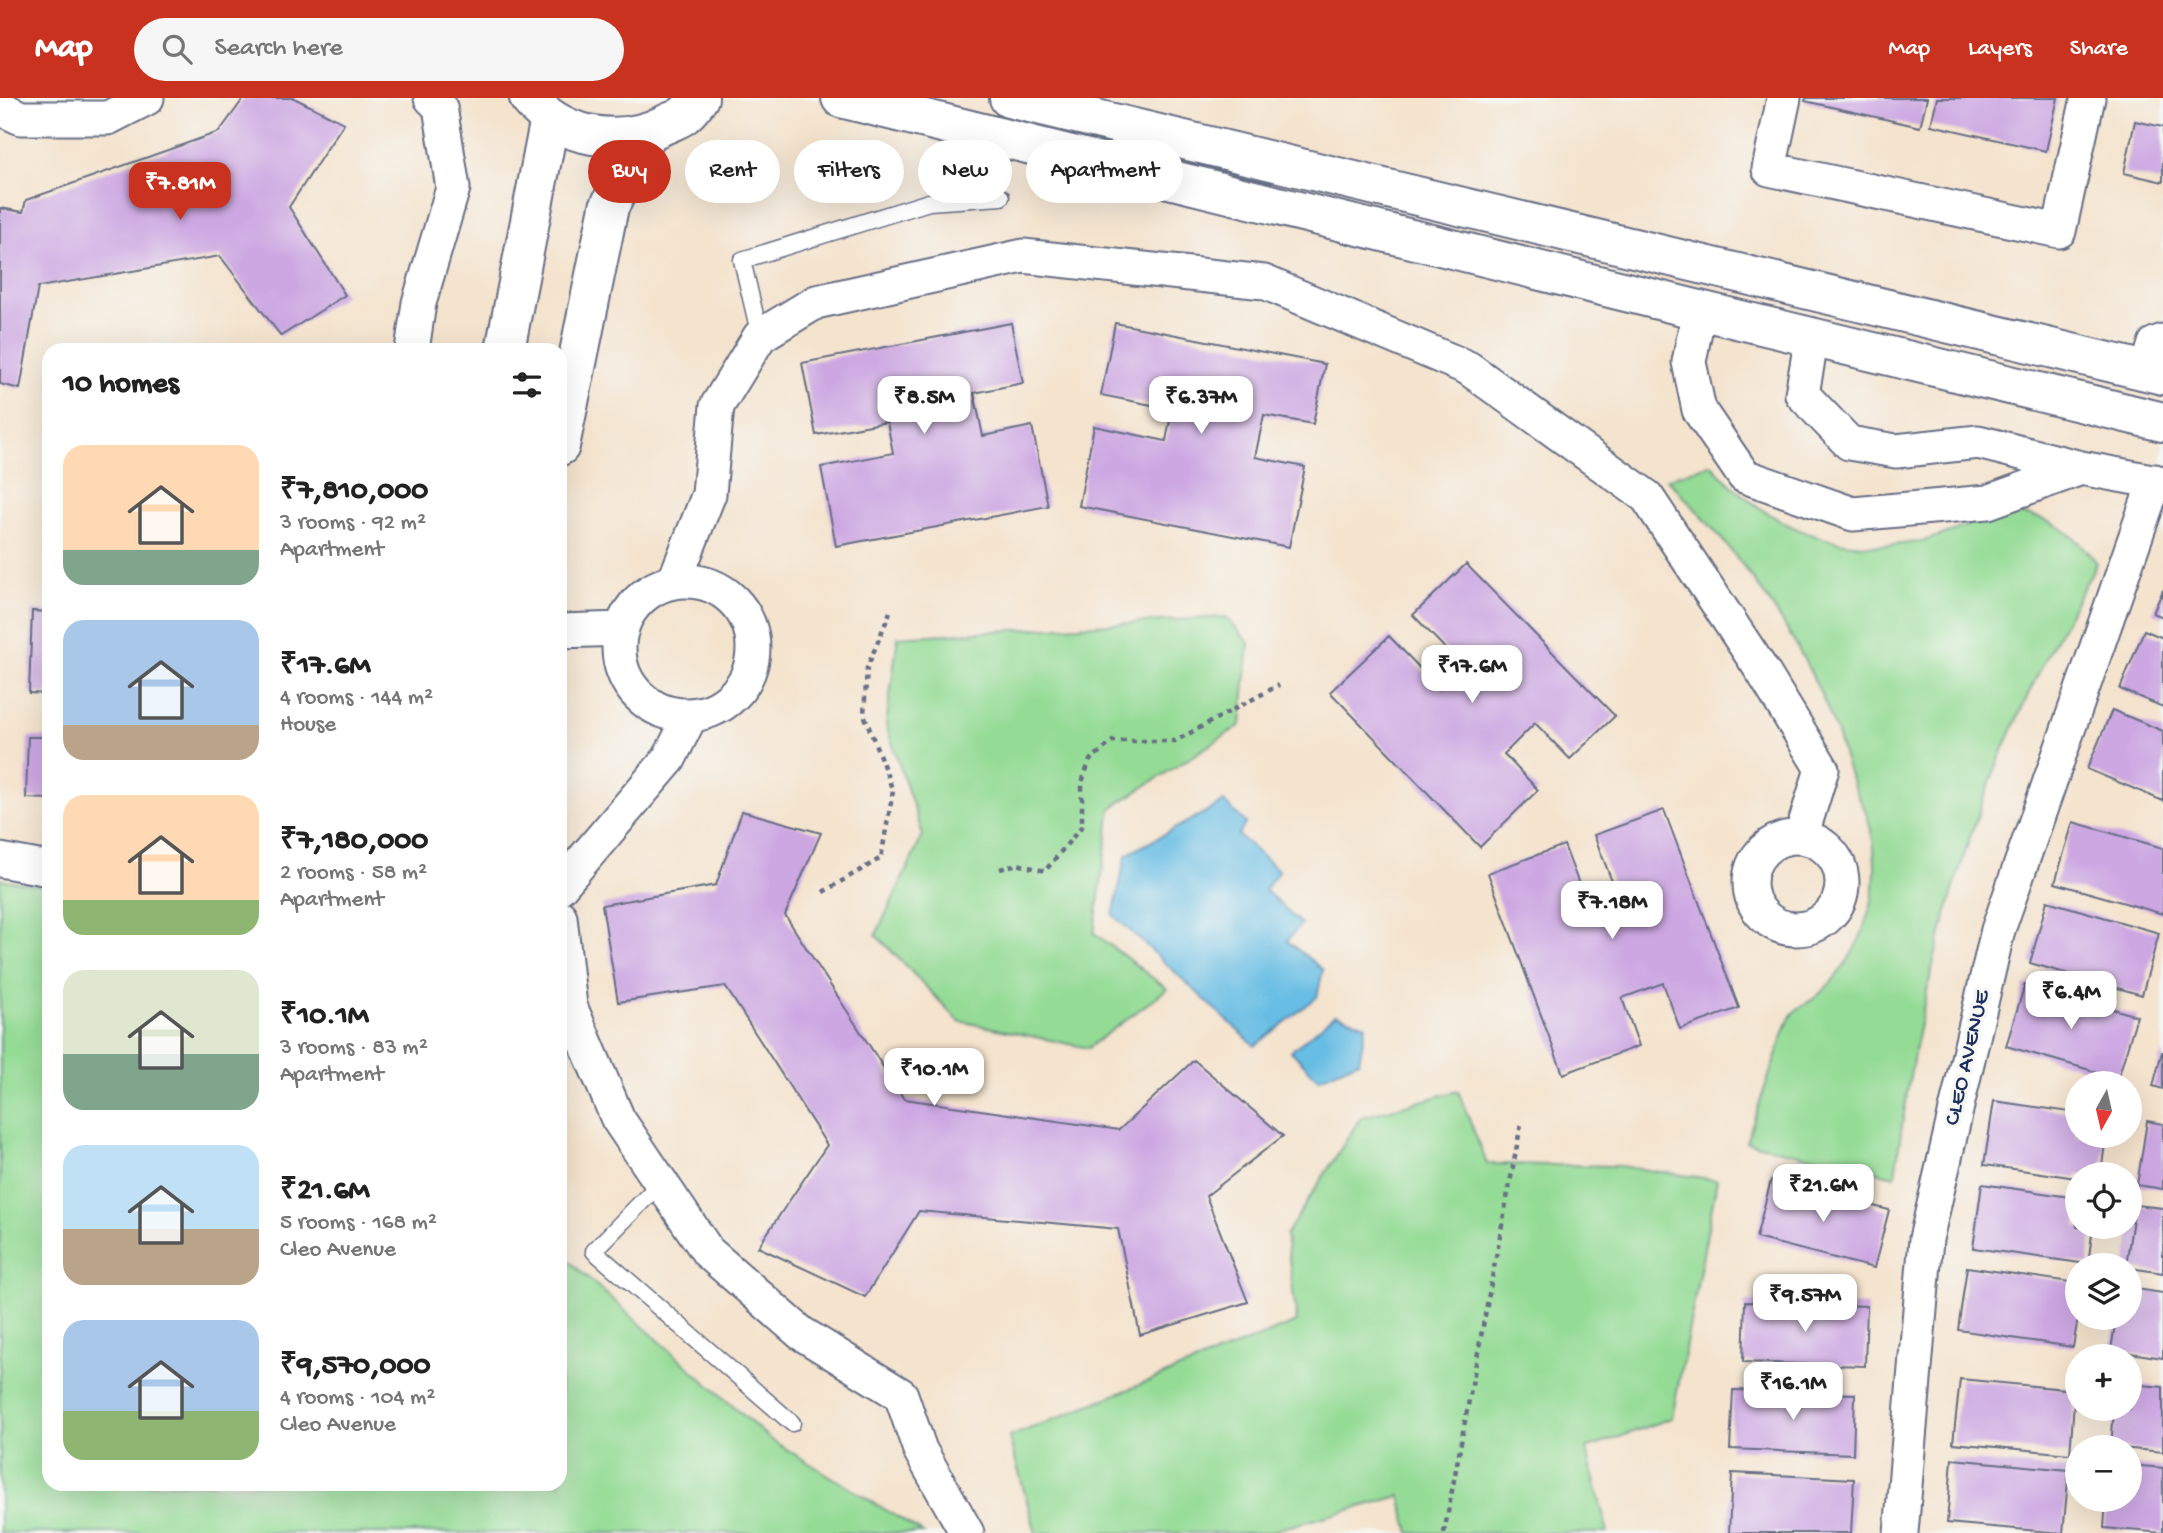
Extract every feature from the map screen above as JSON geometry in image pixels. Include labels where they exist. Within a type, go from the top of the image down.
[{"type":"street","points":[[0,108],[21,118],[108,118],[147,98]]},
{"type":"street","points":[[413,343],[419,303],[453,188],[440,107],[431,98]]},
{"type":"street","points":[[506,343],[539,108],[568,128],[607,138],[628,137],[648,133],[684,115],[699,98]]},
{"type":"street","points":[[841,98],[2149,418],[2158,362],[1823,294],[1009,98]]},
{"type":"street","points":[[1784,98],[1769,169],[2059,230],[2088,98]]},
{"type":"street","points":[[567,412],[609,207],[648,133]]},
{"type":"street","points":[[674,582],[709,494],[717,406],[760,336],[816,302],[1023,256],[1264,282],[1468,368],[1647,497],[1763,672],[1822,769],[1801,837]]},
{"type":"street","points":[[1710,268],[1689,362],[1699,410],[1744,476],[1853,514],[1988,502],[2081,468]]},
{"type":"street","points":[[1823,294],[1802,394],[1849,443],[1896,451],[1978,442],[2081,468],[2159,482]]},
{"type":"street","name":"CLEO AVENUE","points":[[1901,1533],[1926,1240],[1998,930],[2159,482]]},
{"type":"street","points":[[674,582],[694,582],[717,589],[733,600],[745,615],[752,633],[754,652],[750,671],[741,688],[727,702],[710,711],[691,715],[673,714],[656,708],[640,697],[628,683],[621,665],[619,647],[622,629],[634,607],[651,591],[674,582]]},
{"type":"street","points":[[567,631],[622,629]]},
{"type":"street","points":[[567,879],[669,759],[691,715]]},
{"type":"street","points":[[0,860],[42,868]]},
{"type":"street","points":[[567,979],[570,1006],[618,1119],[708,1252],[801,1333],[901,1395],[920,1450],[967,1533]]},
{"type":"lane","points":[[760,336],[742,260],[926,203]]},
{"type":"lane","points":[[661,1182],[594,1251],[792,1423]]},
{"type":"path","points":[[823,892],[881,859],[894,791],[864,715],[867,668],[890,612]]},
{"type":"path","points":[[1000,869],[1017,864],[1045,871],[1082,826],[1082,782],[1090,760],[1113,741],[1175,741],[1279,685]]},
{"type":"path","points":[[1444,1533],[1521,1124]]},
{"type":"green space","points":[[1711,464],[1731,485],[1776,518],[1826,539],[1852,544],[1881,545],[1919,542],[1976,522],[2012,514],[2044,520],[2059,527],[2085,548],[2097,563],[2021,710],[1975,822],[1956,880],[1925,997],[1895,1176],[1746,1142],[1791,1016],[1831,982],[1850,957],[1860,938],[1872,900],[1875,856],[1865,809],[1854,788],[1833,723],[1802,655],[1763,592],[1741,563],[1667,479]]},
{"type":"green space","points":[[1226,617],[1249,643],[1241,725],[1111,808],[1094,933],[1167,989],[1088,1048],[959,1021],[876,935],[923,835],[886,725],[898,637]]},
{"type":"green space","points":[[0,879],[42,886],[42,1491],[567,1491],[567,1259],[770,1439],[923,1533],[0,1533]]},
{"type":"green space","points":[[1458,1091],[1487,1164],[1620,1166],[1717,1180],[1672,1418],[1586,1449],[1608,1533],[1410,1533],[1400,1496],[1265,1533],[1036,1533],[1009,1437],[1297,1322],[1286,1235],[1361,1117]]},
{"type":"water","points":[[1224,802],[1246,823],[1238,835],[1279,871],[1265,890],[1301,924],[1287,941],[1323,970],[1317,997],[1255,1046],[1113,915],[1126,855]]},
{"type":"water","points":[[1336,1014],[1366,1025],[1359,1061],[1318,1079],[1291,1051]]},
{"type":"building","points":[[244,98],[294,98],[344,123],[289,207],[345,295],[281,336],[220,256],[38,287],[20,389],[0,384],[0,208],[23,212],[26,200],[219,132]]},
{"type":"building","points":[[1806,98],[1927,98],[1920,127],[1805,101]]},
{"type":"building","points":[[1937,98],[2058,98],[2046,151],[1931,125]]},
{"type":"building","points":[[2135,121],[2163,127],[2163,182],[2124,173]]},
{"type":"building","points":[[1011,323],[1023,383],[974,393],[983,436],[1032,426],[1048,506],[836,546],[821,467],[893,453],[887,422],[816,435],[802,363]]},
{"type":"building","points":[[1115,323],[1325,364],[1313,424],[1264,415],[1255,457],[1305,467],[1289,547],[1079,506],[1094,426],[1166,441],[1172,409],[1101,395]]},
{"type":"building","points":[[1466,564],[1615,716],[1570,759],[1535,723],[1504,754],[1538,790],[1480,847],[1330,692],[1389,636],[1440,689],[1463,667],[1413,615]]},
{"type":"building","points":[[2163,590],[2163,617],[2153,613]]},
{"type":"building","points":[[32,611],[42,612],[42,694],[29,693]]},
{"type":"building","points":[[2144,630],[2163,638],[2163,707],[2120,689]]},
{"type":"building","points":[[2112,710],[2163,731],[2163,801],[2087,769]]},
{"type":"building","points":[[28,737],[42,737],[42,799],[26,798]]},
{"type":"building","points":[[1664,810],[1739,1008],[1680,1029],[1663,983],[1622,998],[1639,1046],[1563,1074],[1488,873],[1564,845],[1590,913],[1620,902],[1594,835]]},
{"type":"building","points":[[742,811],[821,833],[785,915],[904,1099],[1119,1130],[1194,1060],[1283,1136],[1206,1196],[1248,1302],[1140,1335],[1118,1229],[919,1211],[865,1297],[758,1247],[827,1145],[725,986],[618,1002],[602,905],[716,885]]},
{"type":"building","points":[[2073,822],[2163,848],[2163,914],[2055,883]]},
{"type":"building","points":[[2047,901],[2159,933],[2142,995],[2030,963]]},
{"type":"building","points":[[2025,984],[2137,1016],[2120,1071],[2094,1071],[2006,1046]]},
{"type":"building","points":[[2163,1052],[2163,1089],[2153,1086]]},
{"type":"building","points":[[1994,1101],[2065,1111],[2065,1148],[2104,1148],[2103,1162],[2065,1162],[2065,1176],[1984,1165]]},
{"type":"building","points":[[2147,1121],[2163,1124],[2163,1189],[2142,1186],[2141,1162]]},
{"type":"building","points":[[1771,1180],[1889,1210],[1874,1268],[1756,1238]]},
{"type":"building","points":[[1982,1184],[2065,1196],[2065,1239],[2091,1239],[2089,1253],[2065,1253],[2065,1261],[1973,1248]]},
{"type":"building","points":[[2142,1206],[2163,1208],[2163,1273],[2142,1270],[2142,1253],[2128,1253],[2130,1239],[2142,1239]]},
{"type":"building","points":[[1967,1267],[2065,1281],[2065,1330],[2076,1330],[2074,1344],[2065,1346],[1958,1330]]},
{"type":"building","points":[[2142,1290],[2163,1293],[2163,1358],[2142,1355],[2142,1344],[2112,1344],[2114,1330],[2142,1330]]},
{"type":"building","points":[[1745,1302],[1867,1306],[1865,1366],[1743,1362]]},
{"type":"building","points":[[1960,1379],[2065,1389],[2065,1421],[2073,1421],[2071,1435],[2065,1435],[2065,1454],[1953,1443]]},
{"type":"building","points":[[2142,1385],[2163,1387],[2163,1452],[2142,1450],[2142,1435],[2112,1435],[2113,1421],[2142,1421]]},
{"type":"building","points":[[1733,1390],[1855,1394],[1853,1454],[1730,1449]]},
{"type":"building","points":[[1952,1459],[2065,1470],[2063,1533],[1947,1523]]},
{"type":"building","points":[[2142,1466],[2163,1468],[2163,1533],[2104,1528],[2105,1512],[2142,1512]]},
{"type":"building","points":[[1732,1473],[1854,1479],[1851,1533],[1729,1533]]}]
